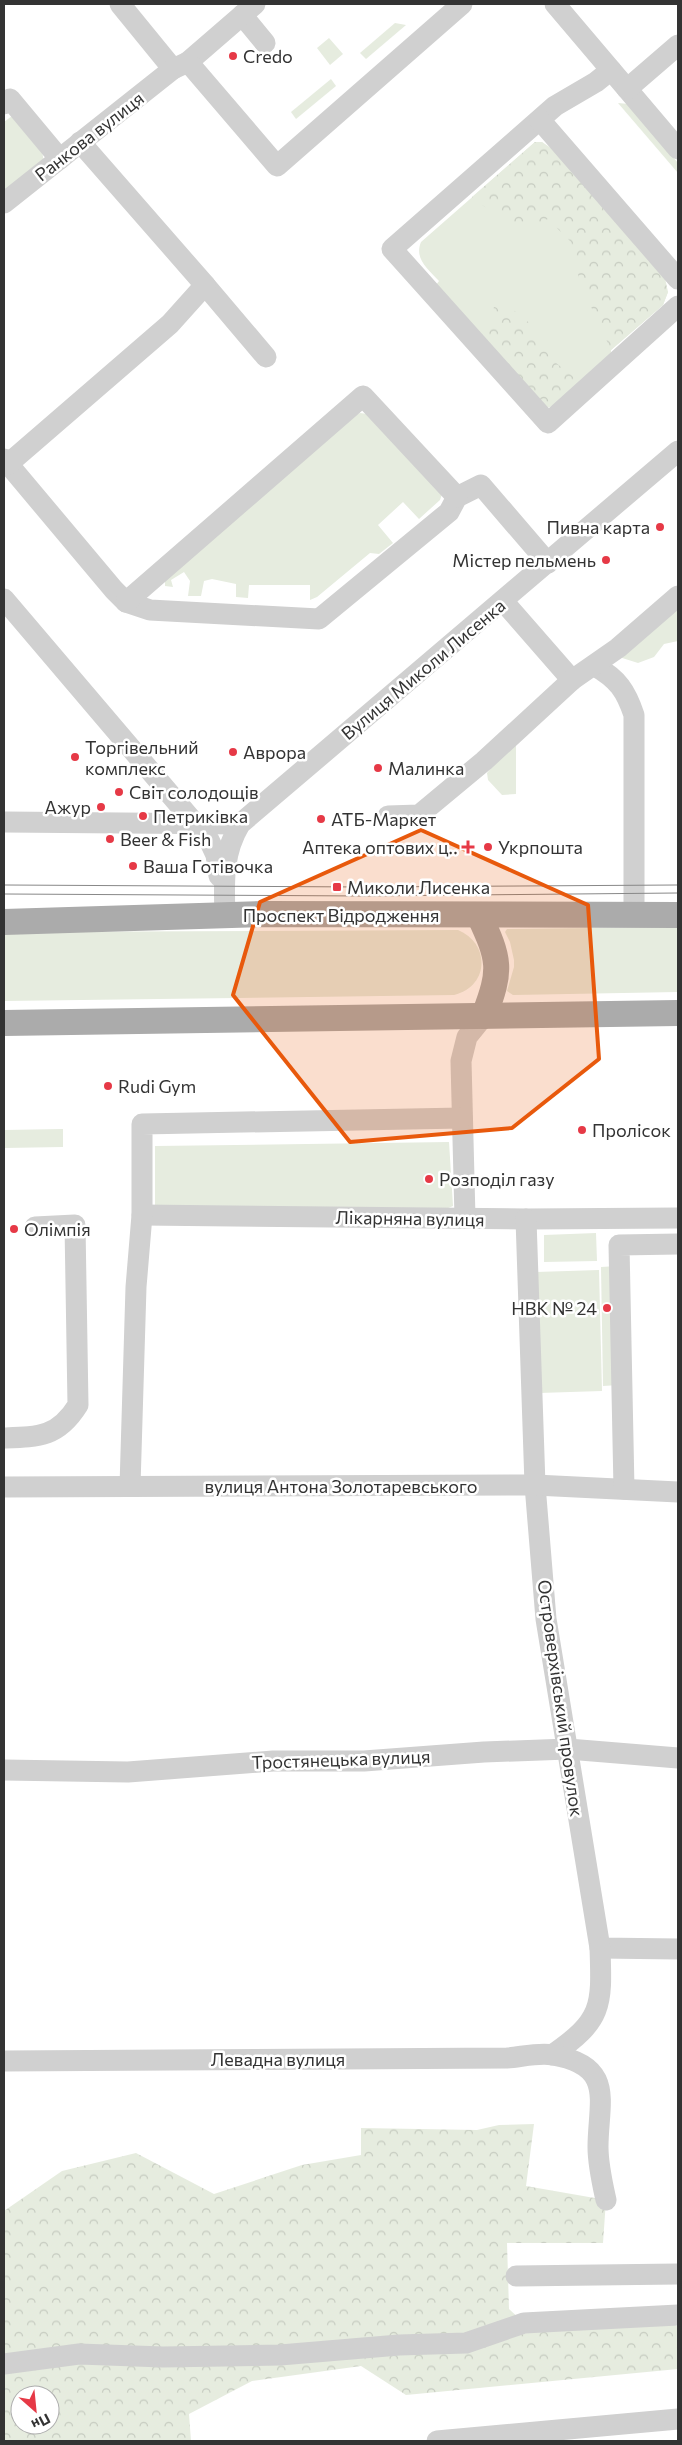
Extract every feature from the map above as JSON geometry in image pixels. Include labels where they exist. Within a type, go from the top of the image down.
[{"type":"main road","name":"Проспект Відродження","points":[[4,922],[293,914],[678,915]]},
{"type":"main road","points":[[479,915],[490,938],[498,974],[484,1016]]},
{"type":"main road","points":[[4,1023],[678,1013]]},
{"type":"street","points":[[120,4],[277,166],[459,5]]},
{"type":"street","points":[[555,4],[678,149]]},
{"type":"street","points":[[249,9],[265,43]]},
{"type":"street","name":"Ранкова вулиця","points":[[4,203],[80,142],[181,66],[249,9]]},
{"type":"street","points":[[627,88],[678,45]]},
{"type":"street","points":[[611,70],[596,82],[556,106],[392,249],[548,423],[678,306]]},
{"type":"street","points":[[4,104],[10,99],[60,159]]},
{"type":"street","points":[[540,120],[678,279]]},
{"type":"street","points":[[80,142],[266,357]]},
{"type":"street","points":[[205,286],[170,324],[6,462],[126,602],[150,610],[319,619],[449,512],[457,497],[481,485],[548,563]]},
{"type":"street","points":[[126,602],[363,396],[457,497]]},
{"type":"street","name":"Вулиця Миколи Лисенка","points":[[225,916],[224,886],[227,854],[230,840],[240,824],[678,452]]},
{"type":"street","points":[[388,816],[419,814],[484,761],[572,680],[596,666],[678,596]]},
{"type":"street","points":[[4,599],[209,840],[216,855],[225,916]]},
{"type":"street","points":[[503,601],[572,680]]},
{"type":"street","points":[[596,666],[611,675],[628,695],[634,716],[634,914]]},
{"type":"street","points":[[4,822],[240,824]]},
{"type":"street","points":[[465,1218],[461,1061],[467,1037],[484,1016]]},
{"type":"street","points":[[130,1486],[136,1287],[142,1215],[142,1124],[462,1118]]},
{"type":"street","name":"Лікарняна вулиця","points":[[142,1215],[526,1219],[678,1218]]},
{"type":"street","name":"Островерхівський провулок","points":[[526,1219],[535,1485],[546,1619],[600,1948],[601,1987],[598,2008],[591,2023],[576,2038],[552,2054]]},
{"type":"street","points":[[4,1438],[32,1438],[52,1433],[68,1420],[78,1405],[75,1225],[35,1226]]},
{"type":"street","points":[[624,1489],[619,1245],[678,1244]]},
{"type":"street","name":"вулиця Антона Золотаревського","points":[[4,1487],[535,1485],[678,1492]]},
{"type":"street","name":"Тростянецька вулиця","points":[[4,1770],[128,1772],[272,1761],[364,1761],[568,1749],[678,1758]]},
{"type":"street","points":[[600,1948],[678,1949]]},
{"type":"street","points":[[552,2054],[580,2064],[594,2075],[601,2087],[598,2146],[600,2171],[606,2200]]},
{"type":"street","name":"Левадна вулиця","points":[[4,2061],[508,2058],[552,2054]]},
{"type":"street","points":[[516,2276],[678,2274]]},
{"type":"street","points":[[4,2364],[79,2354],[163,2357],[280,2355],[399,2345],[466,2342],[524,2323],[678,2316]]},
{"type":"street","points":[[437,2441],[678,2419]]},
{"type":"highlighted area","points":[[421,830],[588,905],[599,1059],[512,1128],[350,1142],[233,995],[260,902]]},
{"type":"green space","points":[[395,23],[406,25],[366,59],[360,53]]},
{"type":"green space","points":[[329,38],[343,54],[330,65],[317,48]]},
{"type":"green space","points":[[331,79],[336,86],[296,119],[291,112]]},
{"type":"green space","points":[[618,103],[629,104],[678,163],[678,173]]},
{"type":"green space","points":[[12,116],[41,144],[44,163],[4,192],[4,122]]},
{"type":"green space","points":[[535,142],[542,142],[668,292],[663,305],[611,350],[611,355],[547,408],[436,285],[439,281],[423,263],[419,254],[421,242]]},
{"type":"green space","points":[[535,142],[542,142],[554,150],[665,278],[668,292],[663,305],[611,350],[580,283],[571,242],[548,219],[517,232],[472,197]]},
{"type":"green space","points":[[494,307],[515,311],[534,327],[551,359],[580,382],[553,406],[547,408],[486,343],[486,331]]},
{"type":"green space","points":[[360,413],[368,414],[442,494],[440,500],[419,519],[403,502],[378,525],[393,543],[379,554],[370,553],[317,597],[310,600],[310,585],[249,585],[248,598],[236,597],[236,584],[212,579],[204,581],[201,596],[188,596],[190,581],[184,572],[171,580],[173,587],[165,586],[165,576],[351,417]]},
{"type":"green space","points":[[678,609],[678,641],[664,644],[654,657],[638,663],[619,657]]},
{"type":"green space","points":[[516,739],[516,794],[502,795],[488,780],[487,773]]},
{"type":"green space","points":[[678,927],[678,992],[513,995],[507,991],[514,967],[514,960],[510,942],[505,932],[507,929]]},
{"type":"green space","points":[[458,930],[476,944],[482,964],[480,974],[474,983],[466,990],[454,995],[4,1001],[4,932]]},
{"type":"green space","points":[[63,1129],[63,1147],[4,1148],[4,1130]]},
{"type":"green space","points":[[449,1142],[453,1206],[439,1212],[155,1209],[155,1146]]},
{"type":"green space","points":[[596,1233],[597,1261],[544,1262],[544,1235]]},
{"type":"green space","points":[[617,1266],[619,1385],[603,1386],[601,1267]]},
{"type":"green space","points":[[599,1270],[602,1391],[539,1393],[536,1272]]},
{"type":"green space","points":[[534,2124],[526,2186],[606,2200],[603,2243],[507,2243],[509,2309],[524,2323],[662,2315],[678,2327],[678,2369],[406,2395],[361,2366],[252,2381],[189,2414],[191,2441],[4,2441],[4,2211],[62,2171],[136,2153],[214,2194],[302,2165],[361,2155],[361,2128],[477,2130],[499,2125]]},
{"type":"tram line","points":[[4,885],[363,887],[678,885]]},
{"type":"tram line","points":[[4,894],[363,896],[678,893]]},
{"type":"place","name":"Credo","points":[[233,56]]},
{"type":"place","name":"Пивна карта","points":[[660,527]]},
{"type":"place","name":"Містер пельмень","points":[[606,560]]},
{"type":"place","name":"Аврора","points":[[233,752]]},
{"type":"place","name":"Торгівельний комплекс","points":[[75,757]]},
{"type":"place","name":"Малинка","points":[[378,768]]},
{"type":"place","name":"Світ солодощів","points":[[119,792]]},
{"type":"place","name":"Ажур","points":[[101,807]]},
{"type":"place","name":"Петриківка","points":[[143,816]]},
{"type":"place","name":"АТБ-Маркет","points":[[321,819]]},
{"type":"place","name":"Beer & Fish","points":[[110,839]]},
{"type":"place","name":"Аптека оптових ц‥","points":[[468,847]]},
{"type":"place","name":"Укрпошта","points":[[488,847]]},
{"type":"place","name":"Ваша Готівочка","points":[[133,866]]},
{"type":"place","name":"Миколи Лисенка","points":[[337,887]]},
{"type":"place","name":"Rudi Gym","points":[[108,1086]]},
{"type":"place","name":"Пролісок","points":[[582,1130]]},
{"type":"place","name":"Розподіл газу","points":[[429,1179]]},
{"type":"place","name":"Олімпія","points":[[14,1229]]},
{"type":"place","name":"НВК № 24","points":[[607,1308]]}]
